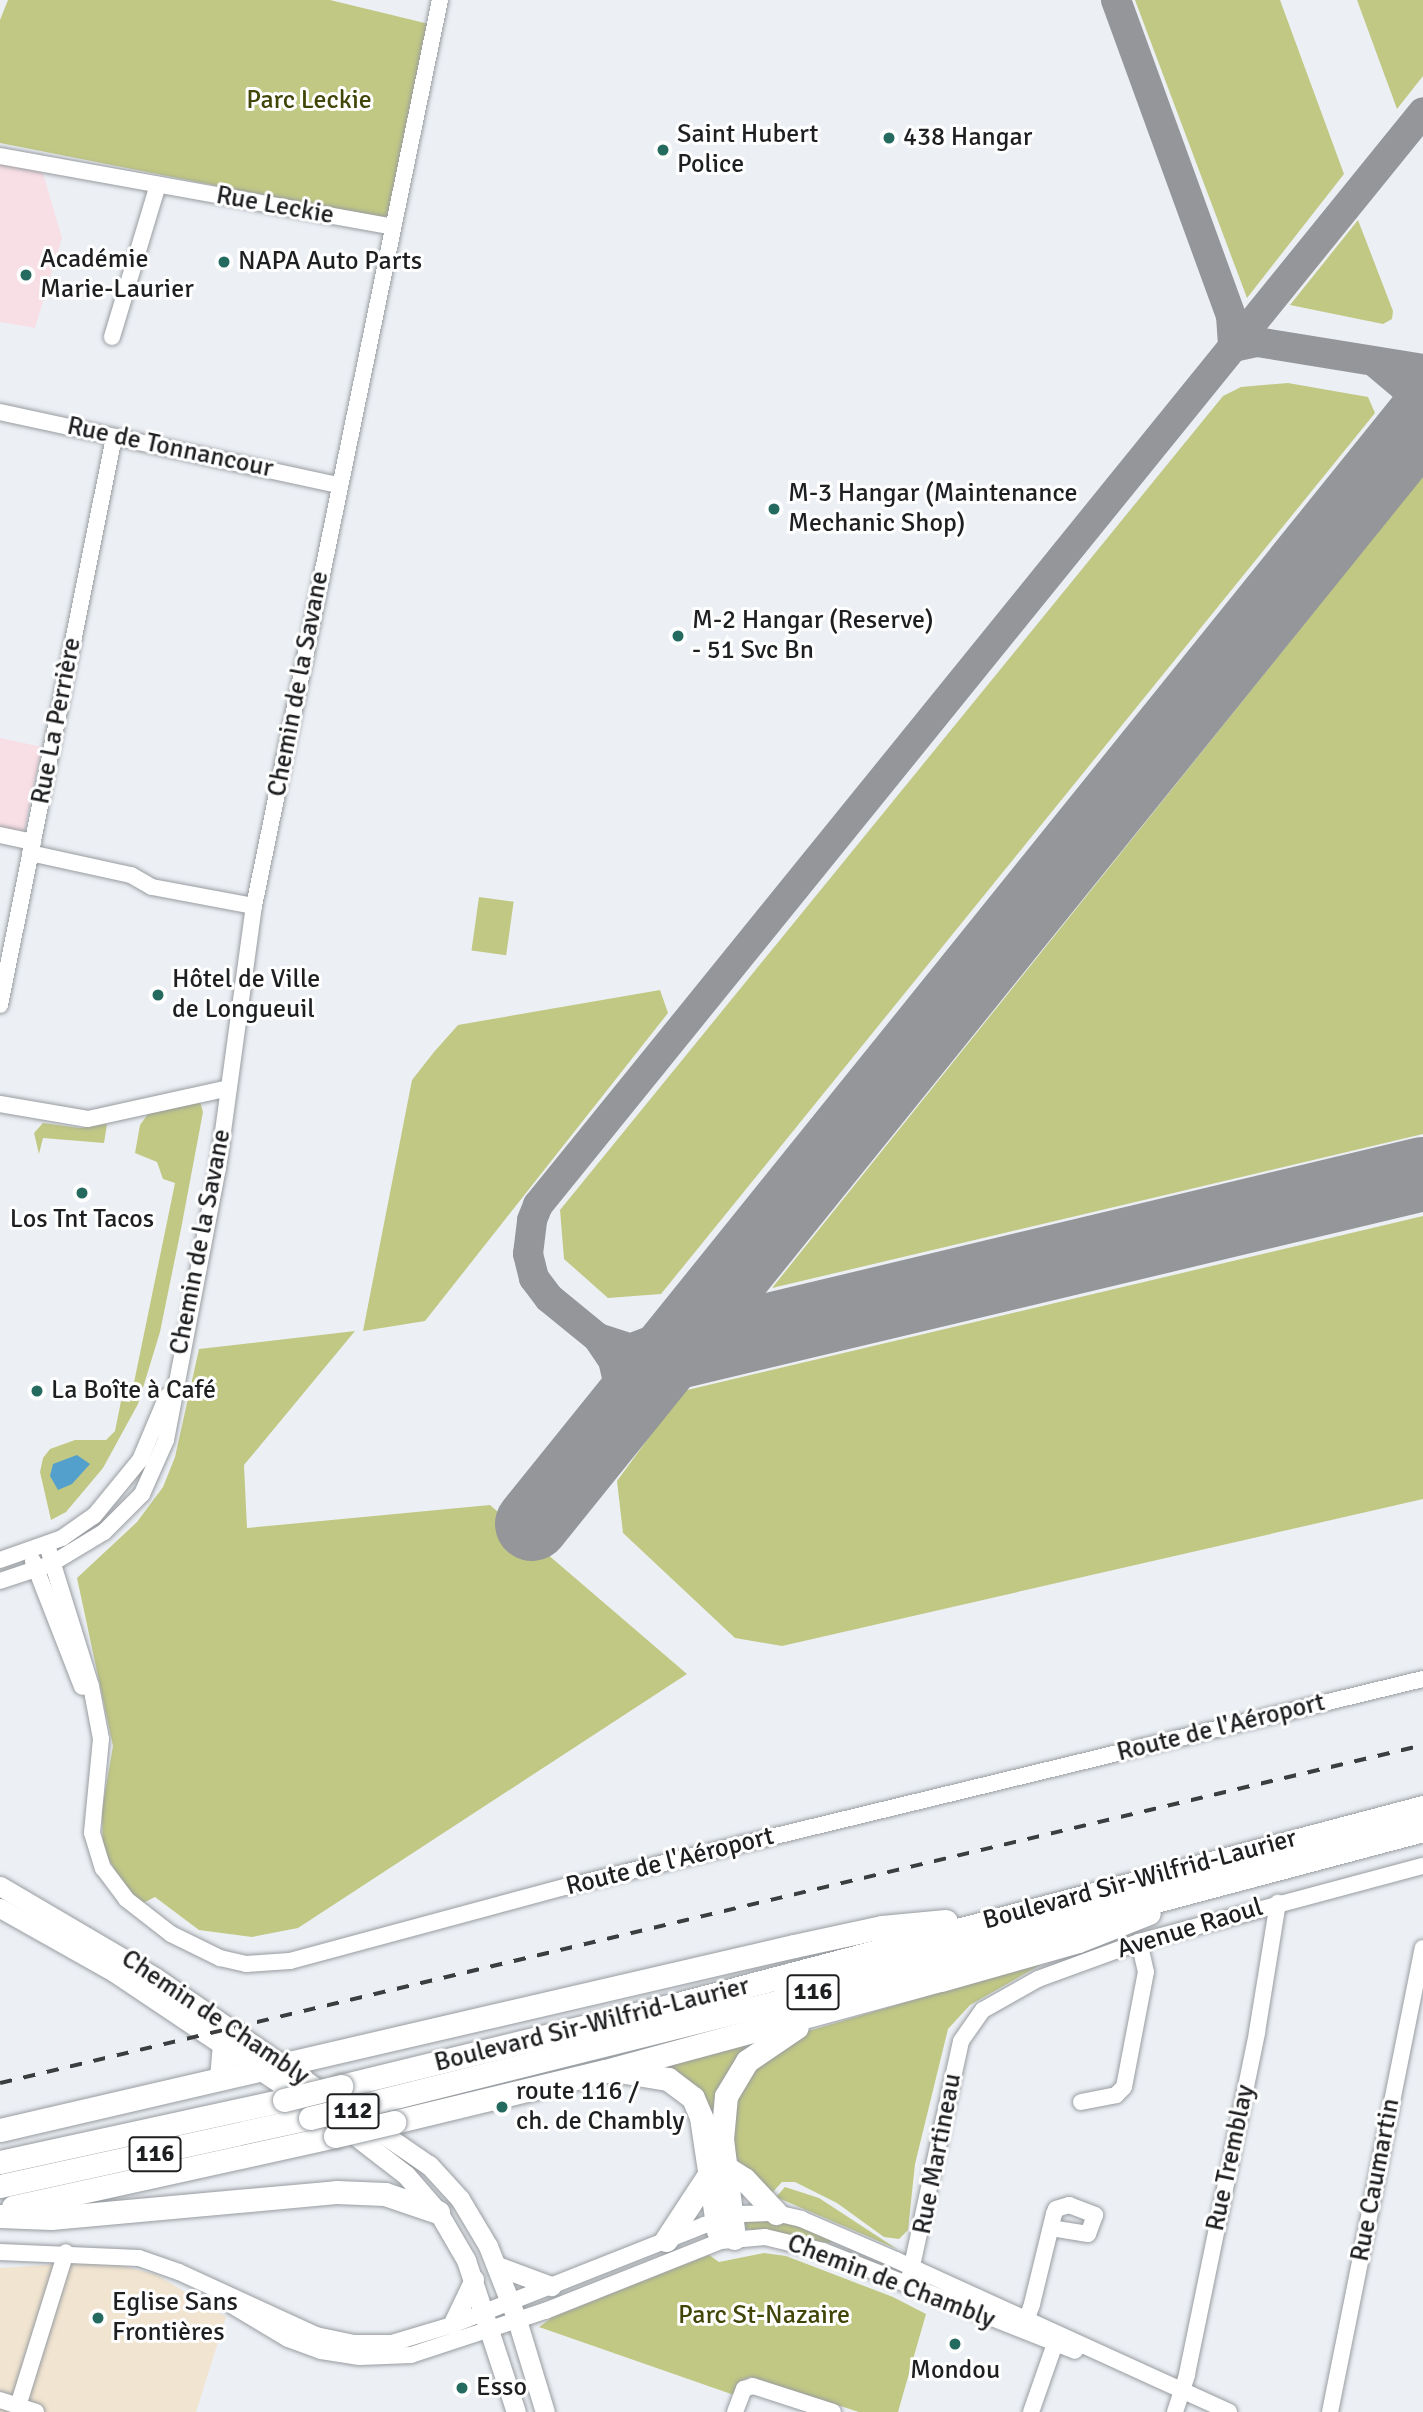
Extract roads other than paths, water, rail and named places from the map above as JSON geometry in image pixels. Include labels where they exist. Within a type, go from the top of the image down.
[{"type":"highway","name":"Boulevard Sir-Wilfrid-Laurier","points":[[0,2162],[341,2087],[674,2005],[1423,1807]]},
{"type":"highway","name":"Boulevard Sir-Wilfrid-Laurier","points":[[0,2186],[310,2118],[779,2001],[1423,1830]]},
{"type":"highway","points":[[0,2210],[335,2136],[605,2071],[1077,1941],[1257,1873]]},
{"type":"highway","points":[[0,2130],[281,2063],[882,1927],[1015,1913]]},
{"type":"highway","points":[[666,2240],[717,2172],[723,2110],[733,2078],[760,2049],[818,2013]]},
{"type":"highway","points":[[220,2078],[224,2046]]},
{"type":"highway","points":[[605,2071],[654,2074],[685,2089],[699,2111],[717,2172],[725,2229]]},
{"type":"highway","points":[[717,2172],[776,2213]]},
{"type":"highway","points":[[0,2216],[51,2218],[352,2192],[391,2196],[438,2212]]},
{"type":"main road","name":"Chemin de Chambly","points":[[0,1885],[136,1965],[429,2165],[467,2209],[497,2266],[517,2320]]},
{"type":"main road","name":"Chemin de Chambly","points":[[0,1908],[103,1965],[392,2162],[438,2212],[474,2279],[516,2412]]},
{"type":"main road","points":[[497,2266],[551,2286]]},
{"type":"main road","points":[[452,2325],[474,2279]]},
{"type":"main road","name":"112","points":[[517,2320],[545,2412]]},
{"type":"street","name":"Chemin de la Savane","points":[[0,1581],[36,1571],[84,1548],[142,1494],[166,1440],[176,1370],[218,1168],[254,906],[440,0]]},
{"type":"street","name":"Rue Leckie","points":[[0,156],[393,227]]},
{"type":"street","points":[[112,337],[158,185]]},
{"type":"street","name":"Rue de Tonnancour","points":[[0,412],[339,485]]},
{"type":"street","name":"Rue La Perrière","points":[[0,1005],[114,437]]},
{"type":"street","points":[[0,835],[32,848],[131,875],[152,887],[254,906]]},
{"type":"street","points":[[0,1104],[88,1119],[229,1088]]},
{"type":"street","name":"Chemin de la Savane","points":[[0,1560],[47,1545],[94,1516],[140,1460],[176,1370]]},
{"type":"street","name":"Route de l'Aéroport","points":[[47,1545],[91,1686],[101,1752],[92,1833],[112,1882],[171,1934],[220,1958],[246,1964],[303,1958],[579,1884],[1423,1679]]},
{"type":"street","name":"Route de l'Aéroport","points":[[30,1552],[94,1711]]},
{"type":"street","name":"Avenue Raoul","points":[[970,2022],[1003,1997],[1038,1979],[1139,1942],[1423,1866]]},
{"type":"street","name":"Rue Tremblay","points":[[1175,2412],[1182,2391],[1257,2032],[1278,1903]]},
{"type":"street","points":[[1081,2102],[1116,2095],[1124,2087],[1146,1972],[1139,1942]]},
{"type":"street","name":"Rue Caumartin","points":[[1330,2412],[1423,1948]]},
{"type":"street","name":"Rue Martineau","points":[[906,2287],[913,2268],[957,2055],[970,2022]]},
{"type":"street","name":"Chemin de Chambly","points":[[517,2320],[725,2229],[776,2213],[811,2223],[1027,2318],[1057,2338]]},
{"type":"street","points":[[1027,2318],[1051,2228]]},
{"type":"street","name":"Chemin de Chambly","points":[[510,2301],[666,2240],[725,2229],[797,2242],[906,2287],[1057,2338],[1229,2412]]},
{"type":"street","points":[[0,2252],[122,2255],[179,2272],[291,2326],[340,2341],[398,2342],[452,2325],[489,2320],[517,2320]]},
{"type":"street","points":[[18,2406],[66,2252]]},
{"type":"street","points":[[179,2272],[272,2331],[334,2354],[411,2355],[489,2320],[510,2301]]},
{"type":"street","points":[[1031,2412],[1057,2338]]},
{"type":"street","points":[[736,2412],[748,2386],[833,2412]]},
{"type":"street","points":[[0,2400],[36,2412]]},
{"type":"water","points":[[77,1455],[90,1464],[72,1484],[58,1490],[50,1476],[53,1464]]},
{"type":"railway","points":[[0,2083],[1423,1745]]},
{"type":"place","name":"438 Hangar","points":[[889,138]]},
{"type":"place","name":"Saint Hubert Police","points":[[663,150]]},
{"type":"place","name":"NAPA Auto Parts","points":[[224,262]]},
{"type":"place","name":"Académie Marie-Laurier","points":[[26,275]]},
{"type":"place","name":"M-3 Hangar (Maintenance Mechanic Shop)","points":[[774,509]]},
{"type":"place","name":"M-2 Hangar (Reserve) - 51 Svc Bn","points":[[678,636]]},
{"type":"place","name":"Hôtel de Ville de Longueuil","points":[[158,995]]},
{"type":"place","name":"Los Tnt Tacos","points":[[82,1193]]},
{"type":"place","name":"La Boîte à Café","points":[[37,1391]]},
{"type":"place","name":"route 116 / ch. de Chambly","points":[[502,2107]]},
{"type":"place","name":"Eglise Sans Frontières","points":[[98,2318]]},
{"type":"place","name":"Mondou","points":[[955,2344]]},
{"type":"place","name":"Esso","points":[[462,2388]]},
{"type":"park label","name":"Parc Leckie","points":[[309,101]]},
{"type":"park label","name":"Parc St-Nazaire","points":[[764,2316]]}]
